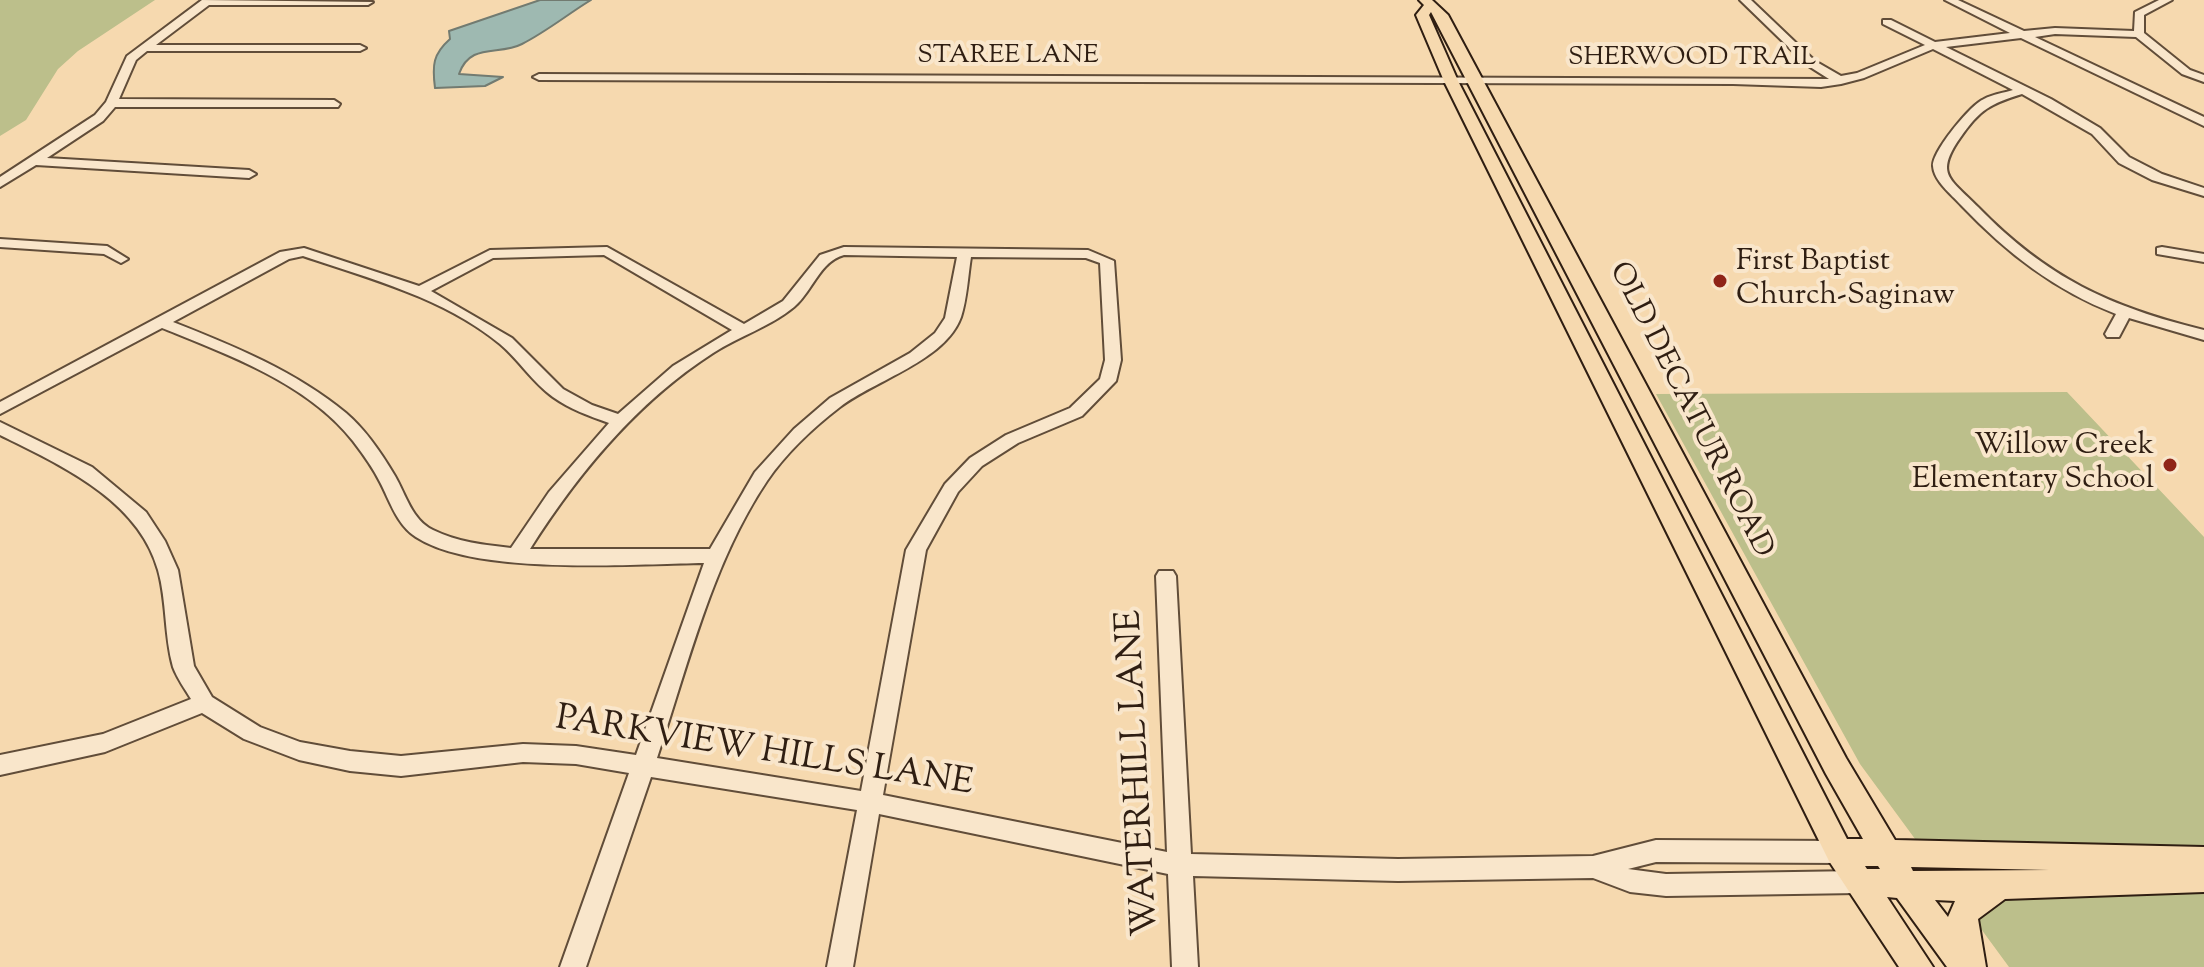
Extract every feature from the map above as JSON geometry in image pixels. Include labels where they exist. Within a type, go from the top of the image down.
[{"type":"main road","name":"OLD DECATUR ROAD","points":[[1917,967],[1839,852],[1451,81],[1422,15],[1427,3],[1442,15],[1836,766],[1903,881],[1968,967]]},
{"type":"main road","points":[[1488,151],[1513,151]]},
{"type":"main road","points":[[1839,852],[2204,860]]},
{"type":"main road","points":[[1858,882],[2002,886],[2204,878]]},
{"type":"main road","points":[[1968,967],[1962,918],[1970,901],[2002,886]]},
{"type":"street","points":[[1745,0],[1811,63],[1841,81]]},
{"type":"street","points":[[1950,0],[2204,122]]},
{"type":"street","points":[[2163,0],[2139,14],[2139,34],[2186,72],[2204,79]]},
{"type":"street","points":[[0,183],[99,118],[112,103],[131,58],[208,1],[368,2]]},
{"type":"street","points":[[1887,22],[2024,90],[2096,131],[2124,160],[2157,177],[2204,192]]},
{"type":"street","name":"SHERWOOD TRAIL","points":[[1476,81],[1733,81],[1798,85],[1841,81],[1934,45],[2078,30],[2139,34]]},
{"type":"street","points":[[143,48],[360,48]]},
{"type":"street","name":"STAREE LANE","points":[[539,77],[1476,81]]},
{"type":"street","points":[[2024,90],[1985,102],[1962,126],[1940,157],[1940,172],[2039,269],[2072,288],[2126,310],[2204,335]]},
{"type":"street","points":[[112,103],[334,104]]},
{"type":"street","points":[[35,161],[249,174]]},
{"type":"street","points":[[0,243],[107,250],[121,259]]},
{"type":"street","points":[[420,291],[490,254],[607,251],[742,329]]},
{"type":"street","points":[[2162,251],[2204,258]]},
{"type":"street","points":[[0,409],[285,255],[310,252],[420,291],[506,341],[557,393],[586,409],[621,421]]},
{"type":"street","points":[[516,555],[569,477],[621,421],[696,359],[789,303],[804,287],[820,260],[833,254],[965,253],[1099,255],[1107,261],[1113,360],[1108,381],[1076,412],[1012,439],[976,462],[951,488],[934,512],[911,565],[840,967]]},
{"type":"street","points":[[573,967],[716,556],[761,476],[800,433],[836,402],[916,356],[941,336],[957,307],[965,253]]},
{"type":"street","points":[[2113,334],[2126,310]]},
{"type":"street","points":[[161,322],[269,368],[342,419],[384,472],[414,525],[426,534],[459,546],[516,555],[716,556]]},
{"type":"street","name":"PARKVIEW HILLS LANE","points":[[0,428],[86,471],[139,517],[156,541],[168,570],[184,667],[204,703],[252,733],[299,751],[350,761],[401,766],[523,753],[576,755],[868,802],[1179,865],[1398,870],[1593,867],[1656,851],[1839,852]]},
{"type":"street","name":"WATERHILL LANE","points":[[1166,576],[1185,967]]},
{"type":"street","points":[[0,765],[105,743],[204,703]]},
{"type":"street","name":"PARKVIEW HILLS LANE","points":[[1593,867],[1630,881],[1666,885],[1858,882]]},
{"type":"green space","points":[[0,0],[155,0],[78,51],[58,69],[26,120],[0,136]]},
{"type":"green space","points":[[2067,392],[2204,537],[2204,967],[2009,967],[1860,764],[1656,394]]},
{"type":"water","points":[[540,0],[591,0],[522,44],[470,58],[459,74],[503,77],[485,86],[435,88],[435,60],[450,39],[449,31]]},
{"type":"place","name":"First Baptist Church-Saginaw","points":[[1720,281]]},
{"type":"place","name":"Willow Creek Elementary School","points":[[2170,465]]}]
